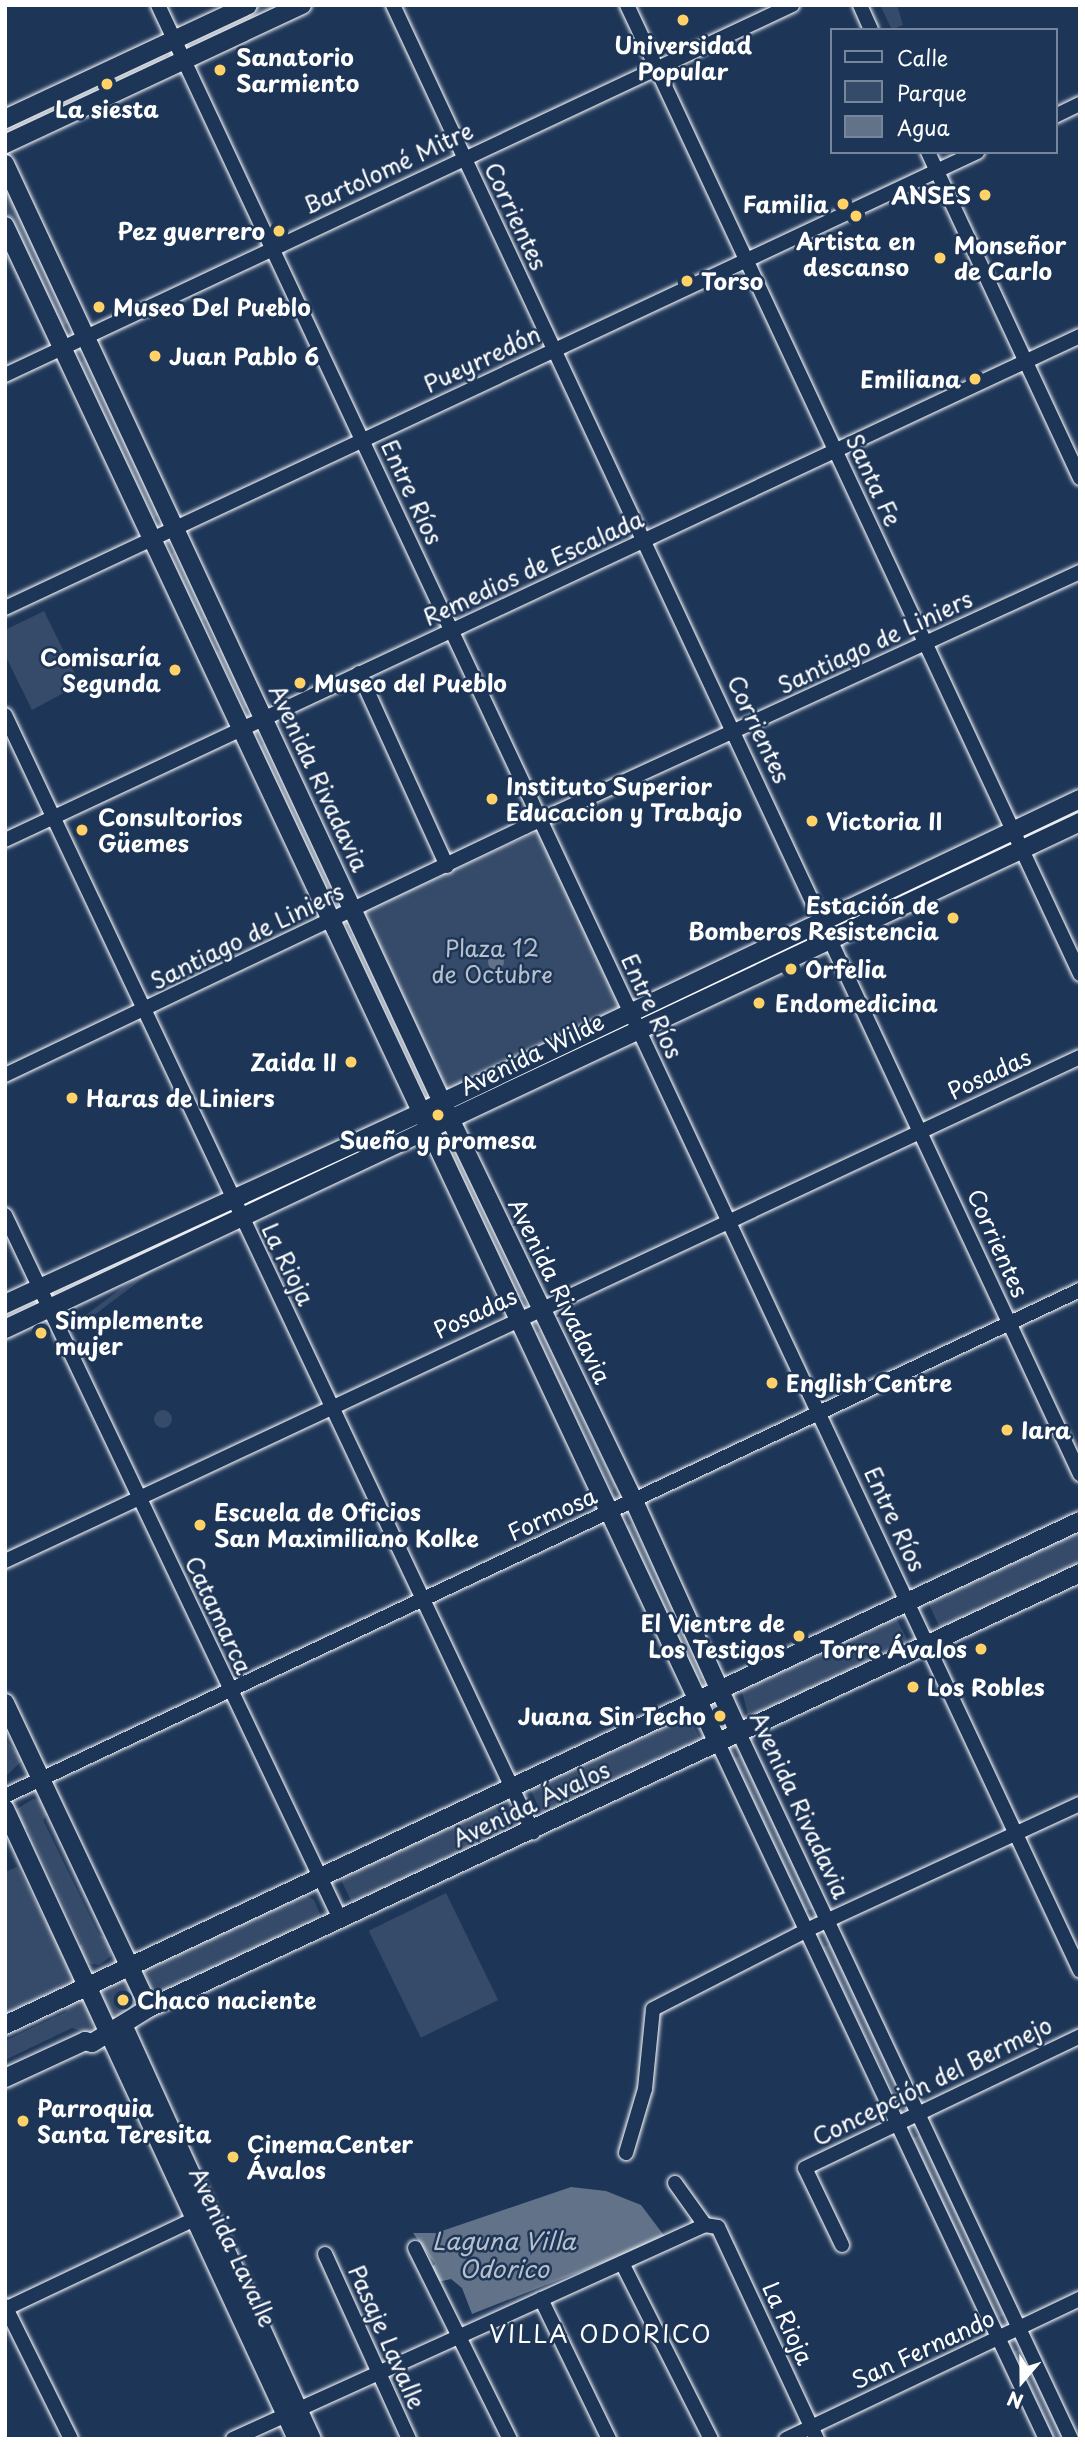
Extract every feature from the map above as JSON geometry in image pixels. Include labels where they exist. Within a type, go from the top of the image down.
[{"type":"main road","points":[[5,119],[248,5]]},
{"type":"main road","points":[[5,144],[302,5]]},
{"type":"main road","name":"Avenida Rivadavia","points":[[5,164],[355,910],[442,1102],[634,1501],[739,1733]]},
{"type":"main road","name":"Avenida Rivadavia","points":[[5,226],[155,537],[330,921],[433,1130],[607,1514],[718,1743]]},
{"type":"main road","points":[[202,639],[223,630]]},
{"type":"main road","name":"Avenida Wilde","points":[[5,1304],[424,1111],[1080,799]]},
{"type":"main road","name":"Avenida Wilde","points":[[5,1329],[832,942],[1080,822]]},
{"type":"main road","name":"Avenida Ávalos","points":[[5,2025],[1080,1521]]},
{"type":"main road","name":"Avenida Ávalos","points":[[5,2078],[85,2041],[92,2043],[106,2032],[124,2027],[149,2008],[533,1832],[1080,1573]]},
{"type":"main road","points":[[5,1703],[149,2008]]},
{"type":"main road","name":"Avenida Lavalle","points":[[5,1809],[106,2032],[201,2217],[292,2413],[312,2439]]},
{"type":"main road","name":"Avenida Lavalle","points":[[124,2027],[201,2217]]},
{"type":"main road","name":"Avenida Lavalle","points":[[292,2413],[297,2439]]},
{"type":"street","name":"Entre Ríos","points":[[158,5],[274,247],[451,631],[543,820],[637,1031],[820,1412],[1014,1835],[1080,1971]]},
{"type":"street","name":"Corrientes","points":[[393,5],[922,1130],[1080,1474]]},
{"type":"street","name":"Santa Fe","points":[[627,5],[1080,974]]},
{"type":"street","name":"Bartolomé Mitre","points":[[5,375],[792,5]]},
{"type":"street","points":[[860,5],[870,28]]},
{"type":"street","points":[[1057,115],[1080,104]]},
{"type":"street","points":[[929,154],[1080,478]]},
{"type":"street","name":"Pueyrredón","points":[[5,608],[973,154]]},
{"type":"street","name":"Remedios de Escalada","points":[[5,840],[245,730],[359,673],[646,542],[1080,336]]},
{"type":"street","name":"Santiago de Liniers","points":[[5,1075],[543,820],[1080,572]]},
{"type":"street","points":[[359,673],[447,866]]},
{"type":"street","name":"La Rioja","points":[[5,715],[52,818],[147,1010],[241,1219],[533,1832]]},
{"type":"street","name":"Posadas","points":[[5,1561],[519,1317],[731,1224],[922,1130],[1080,1057]]},
{"type":"street","name":"Catamarca","points":[[5,1215],[340,1919]]},
{"type":"street","name":"Formosa","points":[[5,1796],[1080,1290]]},
{"type":"street","name":"Avenida Rivadavia","points":[[739,1733],[915,2113],[1071,2439]]},
{"type":"street","name":"Avenida Rivadavia","points":[[718,1743],[809,1930],[1046,2439]]},
{"type":"street","points":[[626,2153],[645,2089],[653,2009],[809,1930],[1080,1804]]},
{"type":"street","name":"Concepción del Bermejo","points":[[842,2245],[805,2168],[1080,2036]]},
{"type":"street","name":"La Rioja","points":[[675,2183],[711,2226],[815,2433]]},
{"type":"street","points":[[71,2439],[6,2308],[201,2217]]},
{"type":"street","points":[[233,2439],[460,2333],[711,2226]]},
{"type":"street","points":[[415,2248],[460,2333],[510,2439]]},
{"type":"street","name":"Pasaje Lavalle","points":[[325,2254],[409,2439]]},
{"type":"street","points":[[622,2263],[711,2439]]},
{"type":"street","points":[[541,2299],[609,2439]]},
{"type":"street","name":"San Fernando","points":[[786,2439],[815,2433],[998,2338],[1080,2299]]},
{"type":"green space","points":[[260,5],[290,5],[197,45],[197,35]]},
{"type":"green space","points":[[880,5],[897,5],[903,25],[891,28]]},
{"type":"green space","points":[[163,52],[168,63],[7,135],[5,132],[5,125]]},
{"type":"green space","points":[[5,183],[70,320],[63,327],[5,208]]},
{"type":"green space","points":[[87,357],[160,513],[154,519],[79,364]]},
{"type":"green space","points":[[176,550],[209,618],[200,622],[170,555]]},
{"type":"green space","points":[[44,611],[80,684],[32,710],[5,655],[5,630]]},
{"type":"green space","points":[[223,649],[248,704],[245,709],[216,652]]},
{"type":"green space","points":[[266,742],[339,895],[337,898],[330,898],[260,747]]},
{"type":"green space","name":"Plaza 12 de Octubre","points":[[534,833],[544,835],[619,1006],[616,1014],[450,1091],[442,1087],[363,919],[365,911]]},
{"type":"green space","points":[[925,877],[932,892],[847,928],[842,922]]},
{"type":"green space","points":[[354,932],[427,1091],[424,1092],[349,936]]},
{"type":"green space","points":[[811,935],[813,939],[654,1017],[652,1011]]},
{"type":"green space","points":[[414,1122],[421,1130],[256,1203],[254,1199]]},
{"type":"green space","points":[[451,1138],[528,1294],[526,1298],[517,1297],[445,1143]]},
{"type":"green space","points":[[220,1214],[223,1218],[87,1320],[84,1316]]},
{"type":"green space","points":[[541,1330],[616,1487],[612,1491],[535,1334]]},
{"type":"green space","points":[[163,1410],[169,1413],[172,1419],[169,1425],[163,1428],[157,1425],[154,1419],[157,1413]]},
{"type":"green space","points":[[632,1523],[706,1674],[703,1679],[695,1678],[625,1527]]},
{"type":"green space","points":[[1080,1529],[1080,1567],[940,1628],[928,1602],[932,1595]]},
{"type":"green space","points":[[886,1617],[896,1618],[907,1639],[905,1648],[756,1719],[748,1715],[741,1687]]},
{"type":"green space","points":[[679,1715],[689,1718],[700,1738],[697,1746],[551,1816],[541,1812],[531,1791],[536,1783]]},
{"type":"green space","points":[[5,1740],[24,1759],[7,1775],[5,1774]]},
{"type":"green space","points":[[744,1754],[815,1908],[806,1911],[732,1759]]},
{"type":"green space","points":[[33,1799],[45,1800],[51,1810],[43,1820],[99,1935],[110,1939],[111,1956],[99,1965],[82,1962],[76,1948],[82,1944],[28,1829],[17,1826],[17,1809]]},
{"type":"green space","points":[[493,1804],[510,1829],[505,1838],[361,1903],[351,1901],[342,1882],[345,1872]]},
{"type":"green space","points":[[17,1867],[78,1982],[5,2022],[5,1872]]},
{"type":"green space","points":[[302,1893],[314,1900],[320,1914],[318,1925],[158,1997],[142,1978],[148,1965]]},
{"type":"green space","points":[[446,1893],[498,2000],[421,2038],[369,1931]]},
{"type":"green space","points":[[830,1944],[904,2098],[899,2103],[822,1948]]},
{"type":"green space","points":[[120,1980],[133,1985],[138,1998],[133,2011],[120,2016],[107,2011],[102,1998],[107,1985]]},
{"type":"green space","points":[[79,1995],[88,1999],[96,2017],[89,2033],[72,2028],[5,2060],[5,2041],[66,2012],[68,2001]]},
{"type":"green space","points":[[920,2135],[1004,2315],[997,2319],[913,2138]]},
{"type":"green space","points":[[1022,2348],[1064,2439],[1055,2439],[1014,2352]]},
{"type":"water","points":[[496,954],[504,962],[496,970],[488,962]]},
{"type":"water","name":"Laguna Villa Odorico","points":[[571,2187],[606,2191],[641,2205],[666,2238],[472,2314],[462,2288],[451,2279],[434,2283],[429,2271],[435,2264],[413,2233],[436,2233]]},
{"type":"place","name":"Universidad Popular","points":[[683,20]]},
{"type":"place","name":"Sanatorio Sarmiento","points":[[220,70]]},
{"type":"place","name":"La siesta","points":[[107,84]]},
{"type":"place","name":"ANSES","points":[[985,195]]},
{"type":"place","name":"Familia","points":[[843,204]]},
{"type":"place","name":"Artista en descanso","points":[[856,216]]},
{"type":"place","name":"Pez guerrero","points":[[279,231]]},
{"type":"place","name":"Monseñor de Carlo","points":[[940,258]]},
{"type":"place","name":"Torso","points":[[687,281]]},
{"type":"place","name":"Museo Del Pueblo","points":[[99,307]]},
{"type":"place","name":"Juan Pablo 6","points":[[155,356]]},
{"type":"place","name":"Emiliana","points":[[975,379]]},
{"type":"place","name":"Comisaría Segunda","points":[[175,670]]},
{"type":"place","name":"Museo del Pueblo","points":[[300,683]]},
{"type":"place","name":"Instituto Superior Educacion y Trabajo","points":[[492,799]]},
{"type":"place","name":"Victoria II","points":[[812,821]]},
{"type":"place","name":"Consultorios Güemes","points":[[82,830]]},
{"type":"place","name":"Estación de Bomberos Resistencia","points":[[953,918]]},
{"type":"place","name":"Orfelia","points":[[791,969]]},
{"type":"place","name":"Endomedicina","points":[[759,1003]]},
{"type":"place","name":"Zaida II","points":[[351,1062]]},
{"type":"place","name":"Haras de Liniers","points":[[72,1098]]},
{"type":"place","name":"Sueño y promesa","points":[[438,1115]]},
{"type":"place","name":"Simplemente mujer","points":[[41,1333]]},
{"type":"place","name":"English Centre","points":[[772,1383]]},
{"type":"place","name":"Iara","points":[[1007,1430]]},
{"type":"place","name":"Escuela de Oficios San Maximiliano Kolke","points":[[200,1525]]},
{"type":"place","name":"El Vientre de Los Testigos","points":[[799,1636]]},
{"type":"place","name":"Torre Ávalos","points":[[981,1649]]},
{"type":"place","name":"Los Robles","points":[[913,1687]]},
{"type":"place","name":"Juana Sin Techo","points":[[720,1716]]},
{"type":"place","name":"Chaco naciente","points":[[123,2000]]},
{"type":"place","name":"Parroquia Santa Teresita","points":[[23,2121]]},
{"type":"place","name":"CinemaCenter Ávalos","points":[[233,2157]]},
{"type":"district","name":"VILLA ODORICO","points":[[601,2334]]}]
